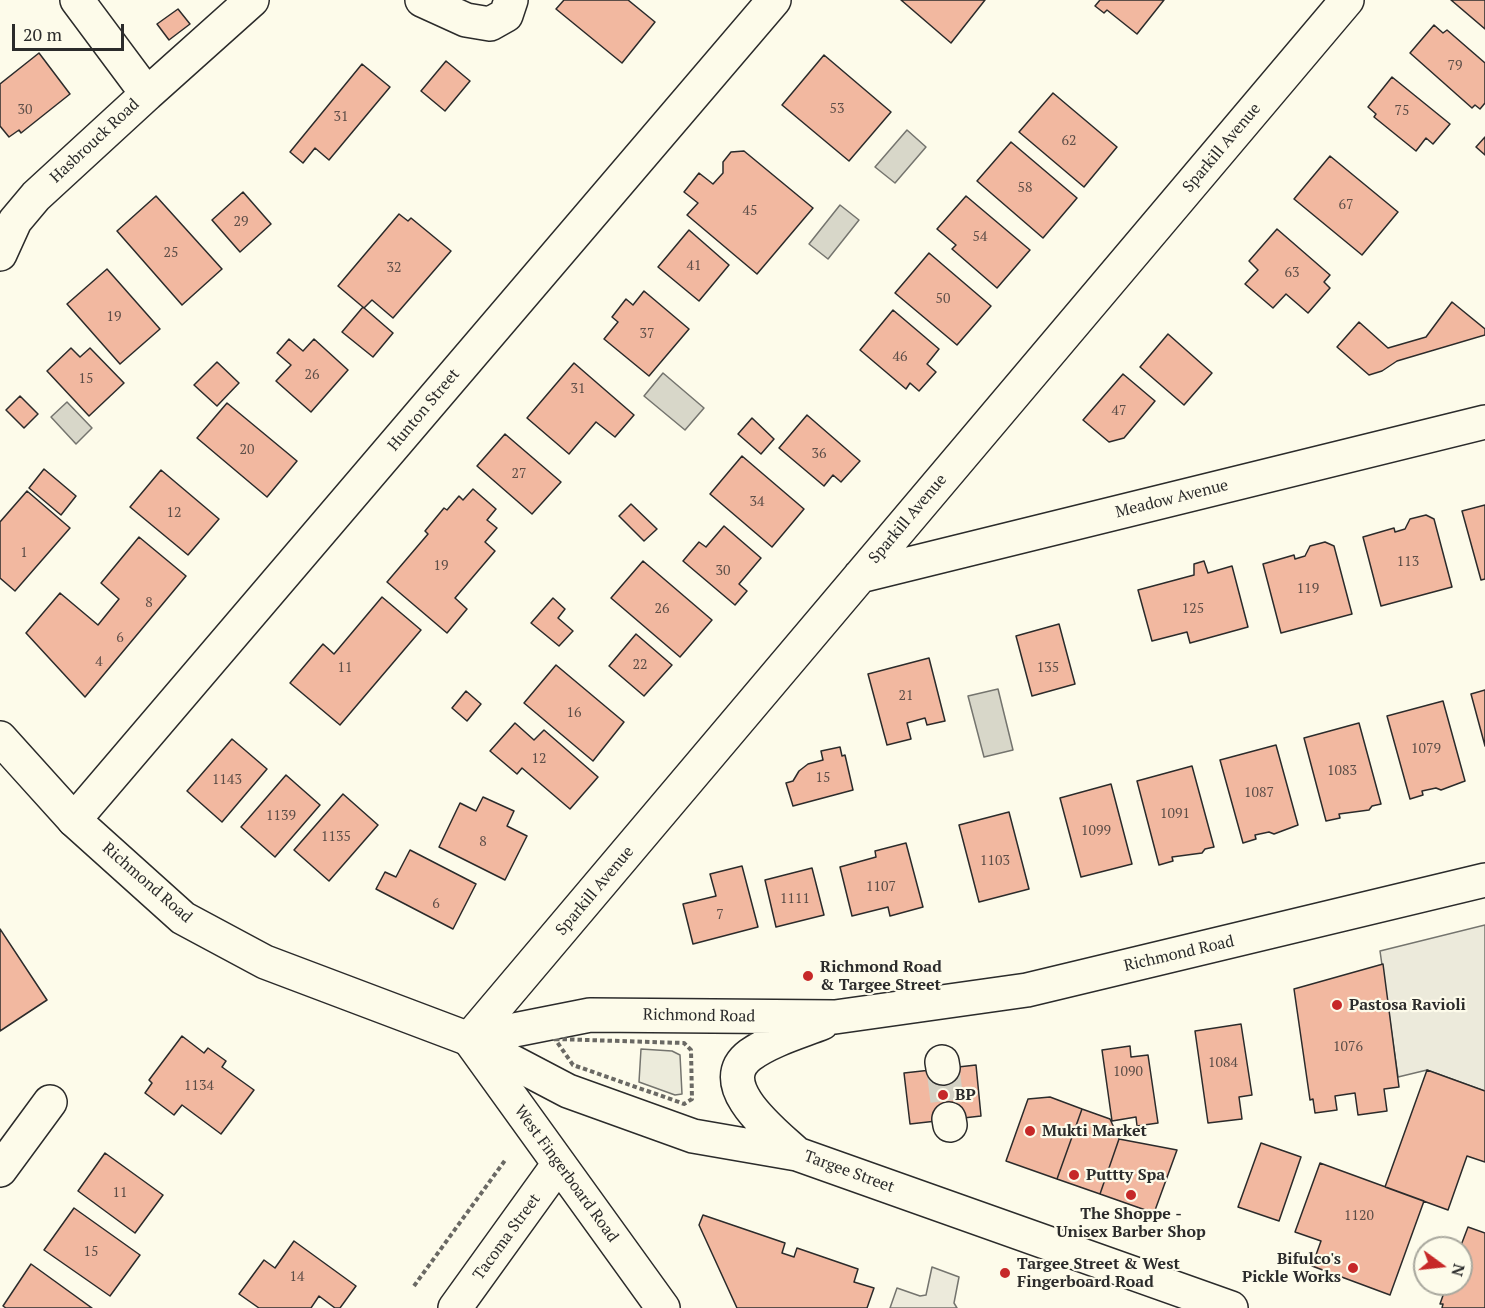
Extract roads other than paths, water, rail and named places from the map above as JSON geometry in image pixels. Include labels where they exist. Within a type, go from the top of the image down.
[{"type":"street","name":"Hasbrouck Road","points":[[0,254],[15,221],[36,196],[147,94],[77,0]]},
{"type":"street","points":[[147,94],[252,0]]},
{"type":"street","points":[[422,0],[466,20],[490,24],[506,15],[511,0]]},
{"type":"street","name":"Hunton Street","points":[[74,820],[774,0]]},
{"type":"street","name":"Sparkill Avenue","points":[[469,1039],[1347,0]]},
{"type":"street","name":"Meadow Avenue","points":[[860,576],[1485,422]]},
{"type":"street","name":"Richmond Road","points":[[0,738],[74,820],[183,918],[265,962],[469,1039],[590,1015],[835,1017],[1027,990],[1485,880]]},
{"type":"street","points":[[797,1154],[753,1113],[738,1090],[740,1072],[748,1056],[835,1017]]},
{"type":"street","name":"Targee Street","points":[[469,1039],[562,1089],[693,1136],[797,1154],[1231,1308]]},
{"type":"street","name":"West Fingerboard Road","points":[[469,1039],[663,1308]]},
{"type":"street","points":[[0,1170],[50,1102]]},
{"type":"street","name":"Tacoma Street","points":[[455,1308],[558,1165]]},
{"type":"tunnel","points":[[943,1068],[949,1119]]},
{"type":"place","name":"Richmond Road & Targee Street","points":[[808,976]]},
{"type":"place","name":"Pastosa Ravioli","points":[[1337,1005]]},
{"type":"place","name":"BP","points":[[943,1095]]},
{"type":"place","name":"Mukti Market","points":[[1030,1131]]},
{"type":"place","name":"Puttty Spa","points":[[1074,1175]]},
{"type":"place","name":"The Shoppe - Unisex Barber Shop","points":[[1131,1195]]},
{"type":"place","name":"Bifulco's Pickle Works","points":[[1353,1268]]},
{"type":"place","name":"Targee Street & West Fingerboard Road","points":[[1005,1273]]}]
